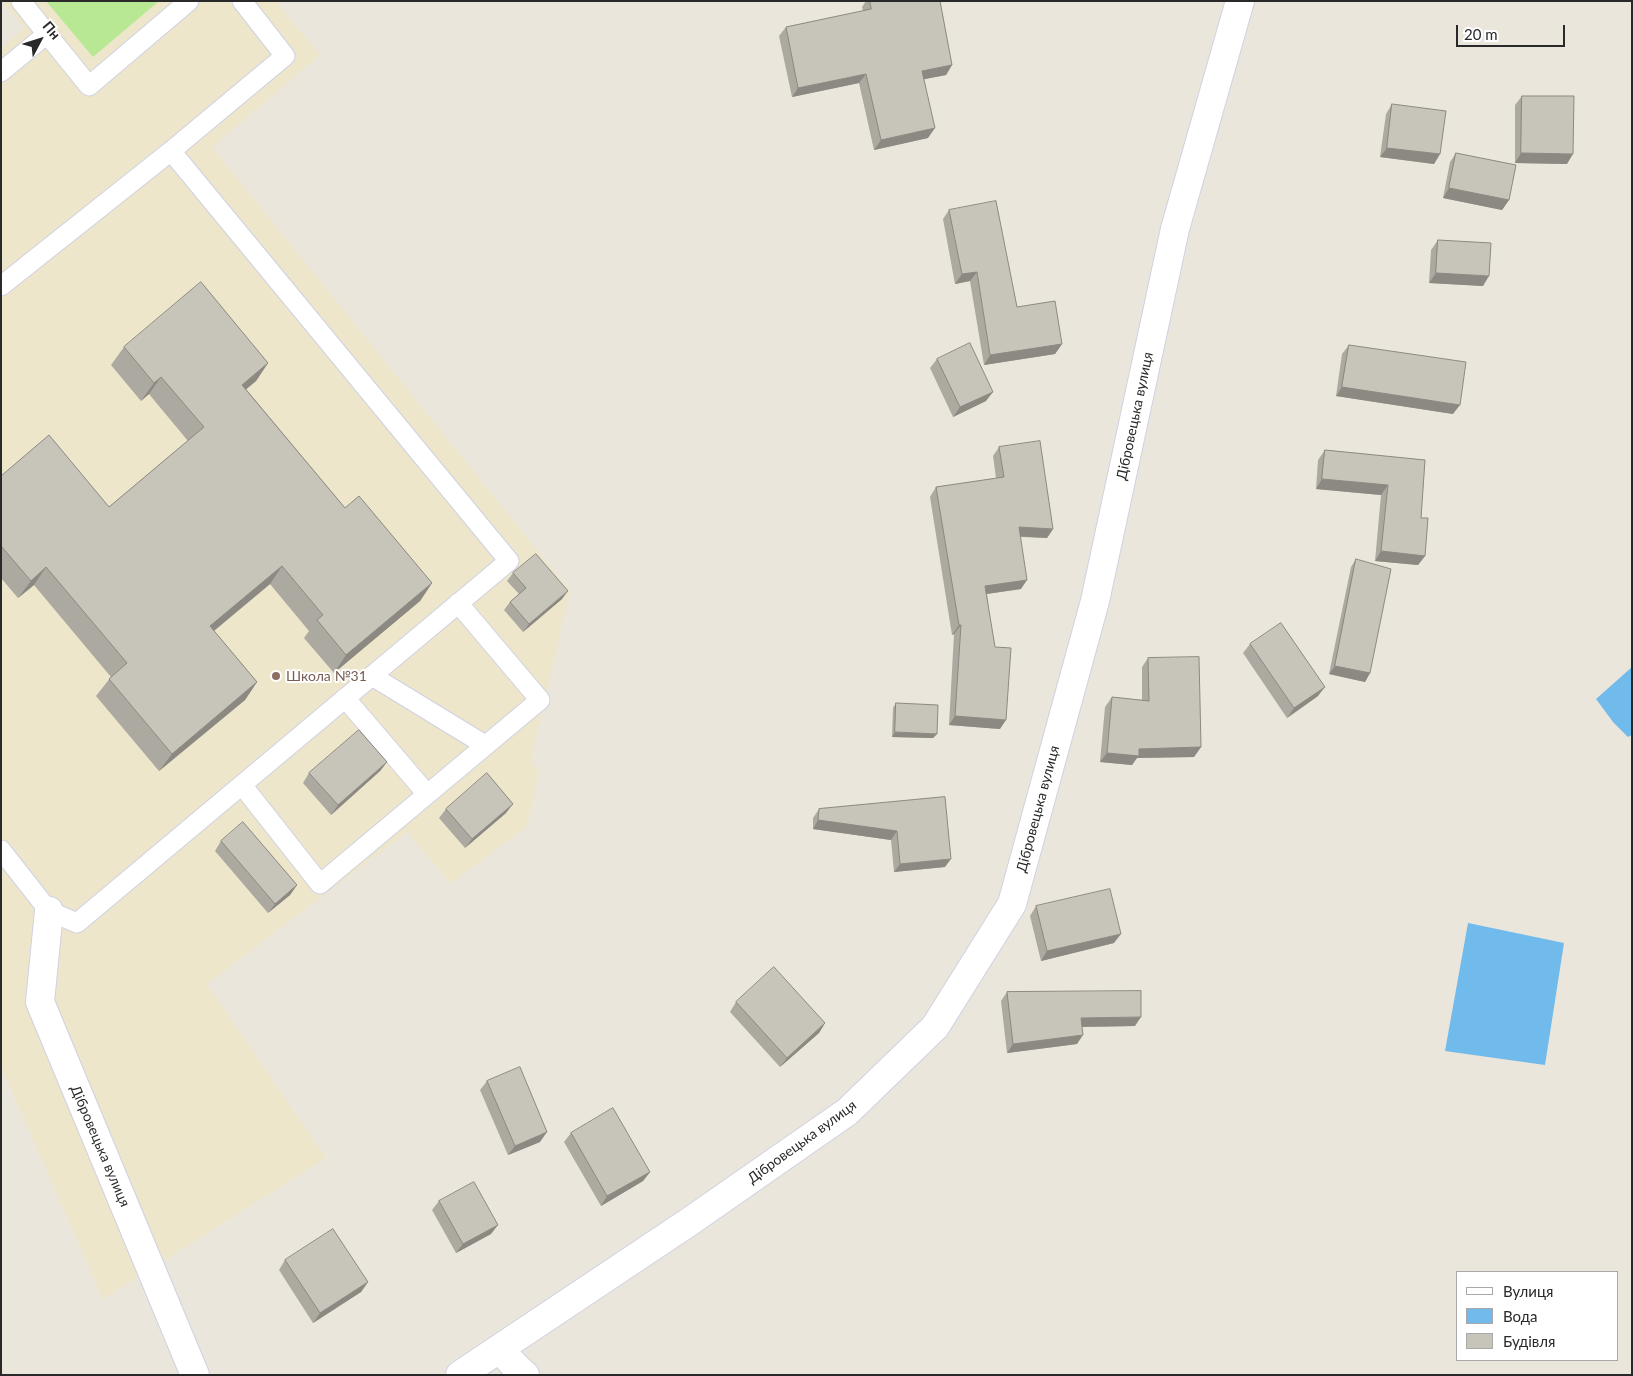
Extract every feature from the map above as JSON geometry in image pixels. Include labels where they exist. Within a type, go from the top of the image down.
[{"type":"street","name":"Дібровецька вулиця","points":[[460,1375],[689,1222],[847,1112],[935,1027],[1012,904],[1096,601],[1175,229],[1240,1]]},
{"type":"street","name":"Дібровецька вулиця","points":[[49,911],[40,1002],[195,1375]]},
{"type":"street","points":[[500,1349],[525,1375]]},
{"type":"lane","points":[[21,1],[89,86],[189,1]]},
{"type":"lane","points":[[1,286],[171,151],[286,56],[242,1]]},
{"type":"lane","points":[[1,72],[47,34]]},
{"type":"lane","points":[[1,850],[49,911],[77,923],[509,561],[171,151]]},
{"type":"lane","points":[[242,785],[320,884],[540,700],[458,603]]},
{"type":"lane","points":[[372,676],[485,746]]},
{"type":"lane","points":[[345,698],[428,794]]},
{"type":"shaded area","name":"Школа №31","points":[[2,1],[275,1],[320,55],[212,147],[570,591],[531,760],[539,773],[527,826],[451,883],[407,832],[207,984],[326,1158],[103,1299],[1,1067],[1,48],[24,28]]},
{"type":"green space","points":[[46,1],[159,1],[93,57]]},
{"type":"water","points":[[1632,667],[1632,735],[1628,737],[1613,722],[1596,699]]},
{"type":"water","points":[[1468,923],[1564,943],[1545,1065],[1445,1051]]},
{"type":"building","points":[[870,1],[940,1],[952,65],[922,71],[935,128],[881,140],[866,74],[798,88],[786,27],[871,9]]},
{"type":"building","points":[[1522,96],[1574,96],[1573,154],[1521,153]]},
{"type":"building","points":[[1392,104],[1446,111],[1440,154],[1387,148]]},
{"type":"building","points":[[1456,153],[1516,165],[1509,200],[1449,188]]},
{"type":"building","points":[[996,201],[1017,307],[1055,301],[1062,344],[990,355],[977,272],[962,274],[949,210]]},
{"type":"building","points":[[1438,240],[1491,243],[1489,276],[1436,273]]},
{"type":"building","points":[[201,282],[268,363],[242,385],[345,508],[359,496],[432,583],[346,655],[317,620],[323,615],[282,566],[210,626],[257,682],[172,754],[109,679],[127,663],[46,567],[31,581],[1,546],[1,476],[49,435],[109,507],[204,427],[161,377],[154,383],[124,347]]},
{"type":"building","points":[[970,343],[993,392],[960,407],[937,359]]},
{"type":"building","points":[[1349,345],[1466,362],[1460,405],[1342,387]]},
{"type":"building","points":[[1040,441],[1053,529],[1019,527],[1027,580],[985,586],[995,647],[1011,648],[1006,720],[955,716],[961,625],[959,625],[936,487],[1004,477],[999,447]]},
{"type":"building","points":[[1325,450],[1425,460],[1421,518],[1428,518],[1425,556],[1381,551],[1388,485],[1322,479]]},
{"type":"building","points":[[536,554],[568,591],[529,624],[510,602],[526,588],[513,573]]},
{"type":"building","points":[[1356,559],[1391,569],[1370,673],[1335,666]]},
{"type":"building","points":[[1281,623],[1325,687],[1294,708],[1250,644]]},
{"type":"building","points":[[1199,657],[1201,747],[1139,749],[1139,756],[1107,753],[1112,697],[1149,701],[1148,658]]},
{"type":"building","points":[[896,703],[938,705],[937,734],[895,732]]},
{"type":"building","points":[[359,730],[387,762],[338,805],[309,773]]},
{"type":"building","points":[[487,773],[513,804],[472,839],[446,809]]},
{"type":"building","points":[[945,797],[951,859],[900,864],[897,831],[818,820],[819,809]]},
{"type":"building","points":[[243,822],[297,885],[275,904],[221,841]]},
{"type":"building","points":[[1110,889],[1121,934],[1047,951],[1036,906]]},
{"type":"building","points":[[774,967],[825,1023],[787,1058],[736,1002]]},
{"type":"building","points":[[1141,991],[1141,1017],[1081,1018],[1083,1035],[1013,1044],[1007,992]]},
{"type":"building","points":[[520,1067],[547,1132],[515,1146],[487,1081]]},
{"type":"building","points":[[613,1108],[650,1172],[607,1196],[571,1133]]},
{"type":"building","points":[[474,1182],[498,1225],[463,1244],[439,1201]]},
{"type":"building","points":[[333,1229],[368,1282],[320,1313],[285,1260]]},
{"type":"place","name":"Школа №31","points":[[276,676]]}]
